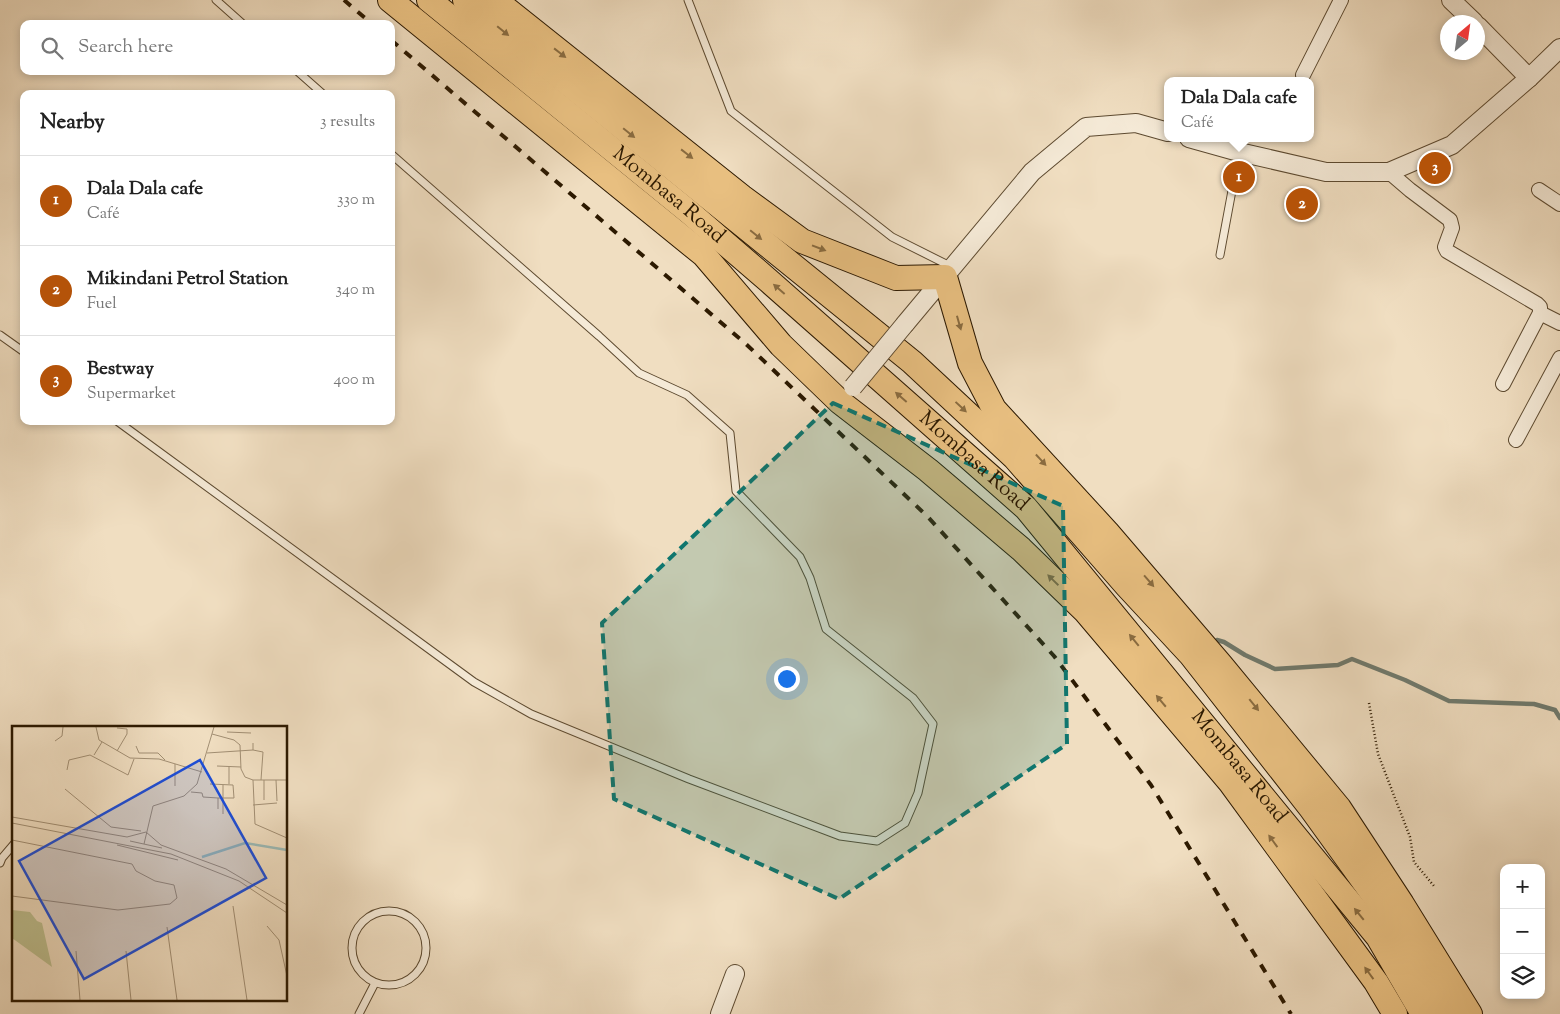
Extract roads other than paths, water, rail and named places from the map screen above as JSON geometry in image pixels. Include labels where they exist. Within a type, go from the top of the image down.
[{"type":"highway","points":[[390,0],[704,255],[781,345],[846,395],[928,470],[1007,536],[1086,612],[1230,782],[1376,982],[1395,1014]]},
{"type":"highway","name":"Mombasa Road","points":[[429,0],[703,224],[1026,508],[1378,937],[1423,1014]]},
{"type":"highway","name":"Mombasa Road","points":[[465,0],[912,362],[1015,458],[1127,586],[1191,655],[1310,807],[1375,897],[1430,986],[1445,1014]]},
{"type":"highway","points":[[495,0],[727,185],[802,241],[896,278],[949,272],[970,364],[994,409],[1119,546],[1221,664],[1339,808],[1402,904],[1470,1014]]},
{"type":"street","points":[[1303,75],[1341,0]]},
{"type":"street","points":[[1451,0],[1467,15]]},
{"type":"street","points":[[1485,33],[1529,78]]},
{"type":"street","points":[[1203,142],[1326,172],[1389,172],[1452,145],[1529,78],[1560,48]]},
{"type":"street","points":[[846,395],[1032,172],[1086,127],[1136,123],[1164,131]]},
{"type":"street","points":[[1389,172],[1450,220],[1452,228],[1445,246],[1447,251],[1540,307],[1540,313],[1504,384]]},
{"type":"street","points":[[1539,190],[1560,204]]},
{"type":"street","points":[[1540,313],[1560,323]]},
{"type":"street","points":[[1516,440],[1560,358]]},
{"type":"street","points":[[720,1014],[735,974]]},
{"type":"lane","points":[[216,0],[238,20]]},
{"type":"lane","points":[[688,0],[731,111],[892,237],[949,272]]},
{"type":"lane","points":[[302,75],[318,90]]},
{"type":"lane","points":[[1220,255],[1239,152]]},
{"type":"lane","points":[[122,425],[474,682],[531,714],[689,779],[840,836],[877,840],[905,823],[918,793],[933,724],[913,698],[826,629],[810,578],[800,557],[736,491],[730,433],[687,395],[638,373],[599,336],[395,158]]},
{"type":"lane","points":[[0,334],[20,349]]},
{"type":"lane","points":[[0,863],[12,846]]},
{"type":"lane","points":[[392,911],[405,914],[420,926],[425,938],[426,951],[423,963],[419,971],[409,979],[397,984],[384,985],[375,983],[364,976],[356,966],[352,949],[353,937],[359,925],[369,916],[380,912],[392,911]]},
{"type":"lane","points":[[359,1014],[375,983]]},
{"type":"waterway","points":[[1217,640],[1275,669],[1338,665],[1352,659],[1405,680],[1449,701],[1534,704],[1555,710],[1560,718]]},
{"type":"railway","points":[[344,0],[367,20]]},
{"type":"railway","points":[[395,43],[746,344],[928,517],[1054,656],[1151,785],[1291,1014]]},
{"type":"place","name":"Bestway","points":[[1435,168]]},
{"type":"place","name":"Dala Dala cafe","points":[[1239,177]]},
{"type":"place","name":"Mikindani Petrol Station","points":[[1302,204]]}]
